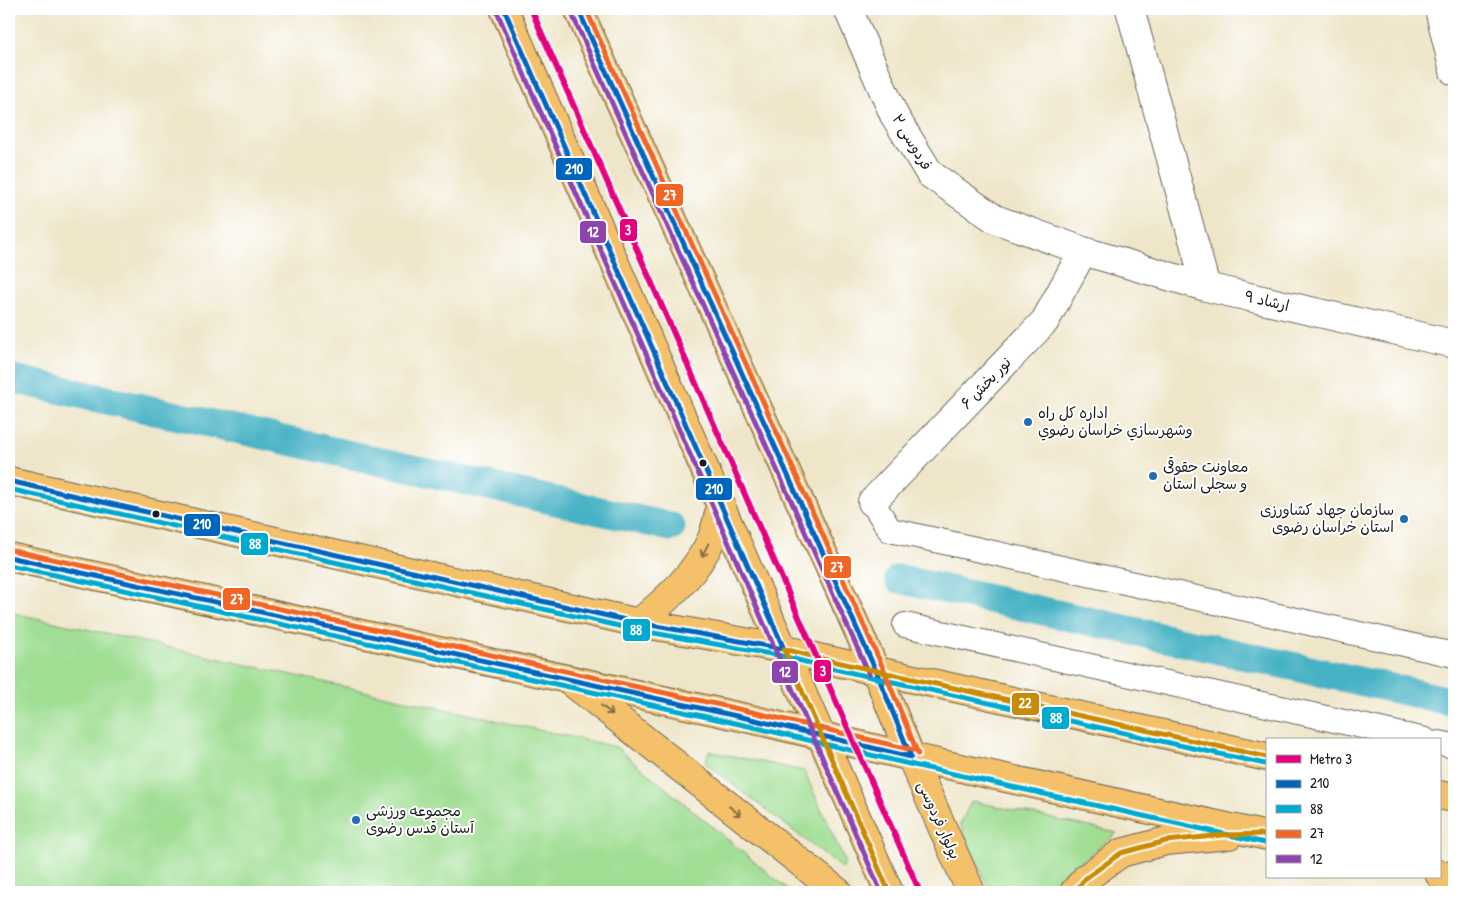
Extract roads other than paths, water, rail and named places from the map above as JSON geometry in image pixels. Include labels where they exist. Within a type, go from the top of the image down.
[{"type":"main road","points":[[504,9],[889,892]]},
{"type":"main road","name":"بولوار فردوسی","points":[[578,9],[876,671],[911,757],[971,892]]},
{"type":"main road","points":[[9,480],[639,623],[784,649],[823,660],[1266,757]]},
{"type":"main road","points":[[639,623],[673,593],[696,568],[712,537],[721,504]]},
{"type":"main road","points":[[9,557],[821,735],[911,757],[1263,835]]},
{"type":"main road","points":[[569,680],[838,892]]},
{"type":"main road","points":[[1440,795],[1454,798]]},
{"type":"main road","points":[[1074,892],[1086,878],[1121,853],[1166,841],[1223,835],[1263,835]]},
{"type":"main road","points":[[1440,874],[1454,877]]},
{"type":"street","name":"فردوسی ۲","points":[[848,9],[894,116],[930,174],[994,219],[1082,251]]},
{"type":"street","points":[[1130,9],[1206,287]]},
{"type":"street","points":[[1439,9],[1454,70]]},
{"type":"street","name":"ارشاد ۹","points":[[1082,251],[1206,287],[1454,344]]},
{"type":"street","name":"نور بخش ۶","points":[[872,502],[1045,321],[1082,251]]},
{"type":"street","points":[[872,502],[890,530],[1454,655]]},
{"type":"street","points":[[905,625],[1416,738]]},
{"type":"street","points":[[1440,743],[1454,746]]},
{"type":"waterway","points":[[9,378],[671,527]]},
{"type":"waterway","points":[[899,579],[1454,702]]},
{"type":"metro line","name":"3","points":[[531,9],[920,892]]},
{"type":"place","name":"اداره كل راه وشهرسازي خراسان رضوي","points":[[1028,422]]},
{"type":"place","name":"معاونت حقوقی و سجلی استان","points":[[1153,476]]},
{"type":"place","name":"سازمان جهاد کشاورزی استان خراسان رضوی","points":[[1404,519]]},
{"type":"place","name":"مجموعه ورزشی آستان قدس رضوی","points":[[356,820]]}]
